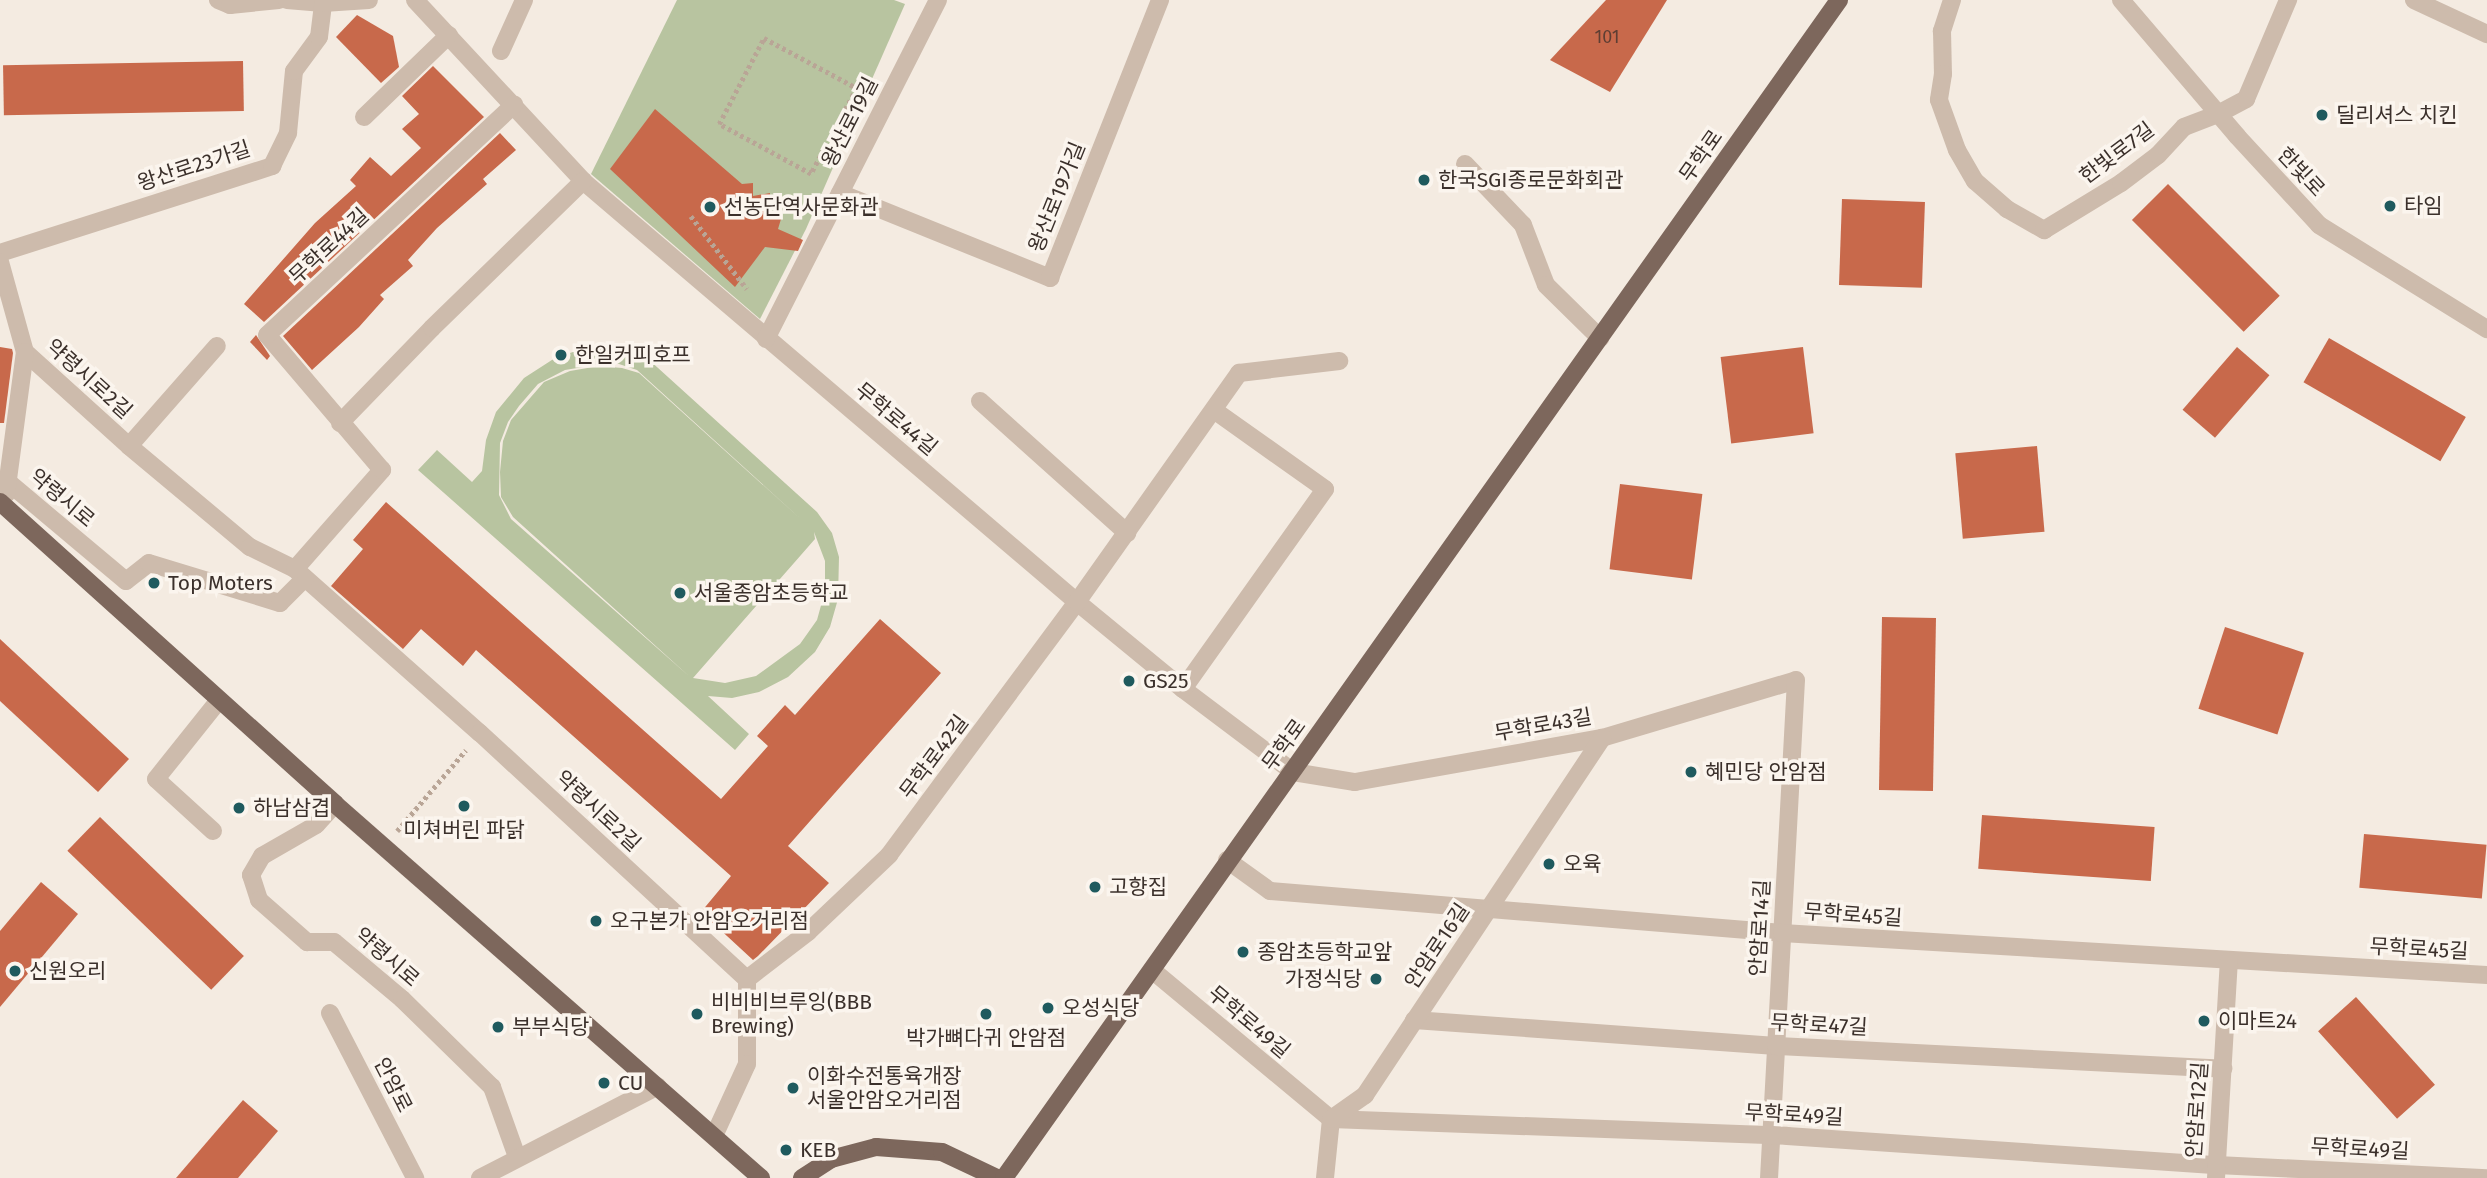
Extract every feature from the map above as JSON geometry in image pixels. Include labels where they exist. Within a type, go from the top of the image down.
[{"type":"main road","name":"무학로","points":[[1004,1178],[1839,0]]},
{"type":"main road","name":"약령시로","points":[[2,504],[335,804],[761,1178]]},
{"type":"main road","points":[[802,1178],[831,1159],[876,1147],[942,1152],[997,1178]]},
{"type":"street","points":[[218,0],[230,5],[279,0]]},
{"type":"street","points":[[286,0],[323,3],[369,0]]},
{"type":"street","name":"무학로44길","points":[[415,0],[583,181],[1077,603],[1183,689],[1293,772]]},
{"type":"street","points":[[501,51],[524,0]]},
{"type":"street","name":"왕산로19길","points":[[766,339],[938,0]]},
{"type":"street","name":"왕산로19가길","points":[[840,192],[1050,278],[1160,0]]},
{"type":"street","name":"한빛로7길","points":[[1952,0],[1942,30],[1943,74],[1939,100],[1957,150],[1975,181],[2007,209],[2044,230],[2121,183],[2158,155],[2184,127],[2218,114],[2246,99],[2288,0]]},
{"type":"street","name":"한빛로","points":[[2121,0],[2218,114],[2319,225],[2487,329]]},
{"type":"street","points":[[2414,0],[2487,34]]},
{"type":"street","name":"왕산로23가길","points":[[0,253],[271,166],[288,133],[294,71],[319,37],[323,3]]},
{"type":"street","points":[[364,117],[449,35]]},
{"type":"street","name":"무학로44길","points":[[340,423],[267,335],[514,105]]},
{"type":"street","points":[[1465,164],[1523,225],[1546,285],[1600,338]]},
{"type":"street","points":[[300,574],[382,470],[340,423],[432,328],[583,181]]},
{"type":"street","name":"약령시로2길","points":[[0,262],[25,352],[129,446],[250,547],[300,574],[480,733],[747,979]]},
{"type":"street","name":"약령시로2길","points":[[129,446],[217,346]]},
{"type":"street","points":[[2,504],[8,482],[25,352]]},
{"type":"street","name":"무학로42길","points":[[747,979],[808,932],[889,855],[1077,603],[1239,373],[1339,361]]},
{"type":"street","points":[[980,401],[1127,533]]},
{"type":"street","points":[[1183,689],[1325,489],[1214,410]]},
{"type":"street","name":"약령시로","points":[[8,482],[126,581],[149,563],[280,603],[300,574]]},
{"type":"street","name":"무학로43길","points":[[1293,772],[1355,782],[1602,738],[1796,680]]},
{"type":"street","name":"안암로14길","points":[[1769,1178],[1796,680]]},
{"type":"street","points":[[213,831],[156,779],[219,700]]},
{"type":"street","name":"안암로16길","points":[[1331,1119],[1365,1095],[1602,738]]},
{"type":"street","name":"약령시로","points":[[335,804],[316,825],[262,856],[251,875],[259,901],[307,942],[334,942],[402,999],[492,1087],[517,1157]]},
{"type":"street","name":"무학로45길","points":[[1227,860],[1270,891],[1782,933],[2487,975]]},
{"type":"street","name":"안암로12길","points":[[2216,1171],[2229,961]]},
{"type":"street","name":"무학로49길","points":[[1152,970],[1331,1119],[1771,1136],[2216,1171],[2487,1178]]},
{"type":"street","points":[[714,1136],[747,1064],[747,979]]},
{"type":"street","name":"안암로","points":[[330,1013],[415,1178]]},
{"type":"street","name":"무학로47길","points":[[1414,1020],[1776,1046],[2222,1069]]},
{"type":"street","points":[[480,1178],[658,1086]]},
{"type":"street","points":[[1325,1178],[1331,1119]]},
{"type":"path","points":[[764,38],[857,88],[824,149],[811,174],[719,124],[764,38]]},
{"type":"path","points":[[691,216],[747,289],[752,301]]},
{"type":"path","points":[[385,846],[480,733]]},
{"type":"green space","points":[[677,0],[894,0],[905,4],[806,229],[760,319],[591,174]]},
{"type":"green space","points":[[591,346],[630,350],[647,358],[817,512],[832,533],[839,557],[838,599],[830,627],[815,652],[788,677],[759,692],[732,698],[708,696],[749,734],[735,750],[418,470],[437,450],[472,482],[482,471],[486,440],[496,412],[524,378],[555,358]],"holes":[[[613,362],[637,370],[804,522],[639,373],[599,366],[570,371],[544,382],[511,420],[503,441],[500,472],[501,497],[513,517],[690,677],[511,519],[499,495],[500,443],[508,422],[519,406],[538,384],[565,370]],[[814,532],[825,561],[825,591],[817,620],[800,644],[756,676],[725,683],[693,678],[815,539]]]},
{"type":"building","points":[[1606,0],[1667,0],[1610,92],[1550,60]]},
{"type":"building","points":[[357,15],[393,36],[399,67],[381,83],[336,37]]},
{"type":"building","points":[[243,61],[244,111],[4,115],[3,65]]},
{"type":"building","points":[[433,66],[484,117],[264,322],[244,304],[315,223],[356,186],[350,180],[370,157],[391,176],[421,148],[402,129],[419,114],[402,96]]},
{"type":"building","name":"선농단역사문화관","points":[[655,109],[742,184],[753,183],[753,196],[770,193],[771,217],[781,219],[778,229],[803,240],[798,251],[765,247],[735,287],[610,169]]},
{"type":"building","points":[[500,133],[516,150],[483,179],[487,184],[437,228],[408,260],[413,266],[380,295],[384,299],[359,327],[312,370],[283,336]]},
{"type":"building","points":[[2168,184],[2280,296],[2244,332],[2132,220]]},
{"type":"building","points":[[1842,199],[1925,202],[1922,288],[1839,285]]},
{"type":"building","points":[[256,335],[270,356],[267,360],[250,342]]},
{"type":"building","points":[[2329,338],[2466,417],[2440,461],[2304,382]]},
{"type":"building","points":[[0,347],[12,349],[13,353],[4,423],[0,423]]},
{"type":"building","points":[[1803,347],[1814,433],[1731,443],[1721,357]]},
{"type":"building","points":[[2237,347],[2269,375],[2215,438],[2183,410]]},
{"type":"building","points":[[2037,446],[2044,532],[1963,539],[1955,453]]},
{"type":"building","points":[[1620,484],[1702,494],[1692,579],[1610,569]]},
{"type":"building","points":[[386,502],[721,799],[768,746],[757,736],[785,705],[795,715],[880,619],[941,673],[788,846],[829,883],[758,956],[753,960],[701,912],[731,876],[476,650],[463,666],[421,629],[403,649],[331,586],[363,549],[353,540]]},
{"type":"building","points":[[1882,617],[1936,618],[1933,791],[1879,790]]},
{"type":"building","points":[[2225,627],[2304,653],[2277,734],[2198,709]]},
{"type":"building","points":[[0,639],[129,759],[98,792],[0,701]]},
{"type":"building","points":[[1982,815],[2155,827],[2151,881],[1978,869]]},
{"type":"building","points":[[100,817],[244,956],[211,990],[67,851]]},
{"type":"building","points":[[2364,834],[2487,845],[2482,899],[2359,888]]},
{"type":"building","points":[[41,882],[78,914],[0,1007],[0,931]]},
{"type":"building","points":[[2356,997],[2435,1085],[2397,1119],[2318,1031]]},
{"type":"building","points":[[243,1100],[278,1131],[238,1178],[176,1178]]},
{"type":"place","name":"딜리셔스 치킨","points":[[2322,115]]},
{"type":"place","name":"한국SGI종로문화회관","points":[[1424,180]]},
{"type":"place","name":"타임","points":[[2390,206]]},
{"type":"place","name":"선농단역사문화관","points":[[710,207]]},
{"type":"place","name":"한일커피호프","points":[[561,355]]},
{"type":"place","name":"Top Moters","points":[[154,583]]},
{"type":"place","name":"서울종암초등학교","points":[[680,593]]},
{"type":"place","name":"GS25","points":[[1129,681]]},
{"type":"place","name":"혜민당 안암점","points":[[1691,772]]},
{"type":"place","name":"미쳐버린 파닭","points":[[464,806]]},
{"type":"place","name":"하남삼겹","points":[[239,808]]},
{"type":"place","name":"오육","points":[[1549,864]]},
{"type":"place","name":"고향집","points":[[1095,887]]},
{"type":"place","name":"오구본가 안암오거리점","points":[[596,921]]},
{"type":"place","name":"종암초등학교앞","points":[[1243,952]]},
{"type":"place","name":"신원오리","points":[[15,971]]},
{"type":"place","name":"가정식당","points":[[1376,979]]},
{"type":"place","name":"오성식당","points":[[1048,1008]]},
{"type":"place","name":"비비비브루잉(BBB Brewing)","points":[[697,1014]]},
{"type":"place","name":"박가뼈다귀 안암점","points":[[986,1014]]},
{"type":"place","name":"이마트24","points":[[2204,1021]]},
{"type":"place","name":"부부식당","points":[[498,1027]]},
{"type":"place","name":"CU","points":[[604,1083]]},
{"type":"place","name":"이화수전통육개장 서울안암오거리점","points":[[793,1088]]},
{"type":"place","name":"KEB","points":[[786,1150]]}]
